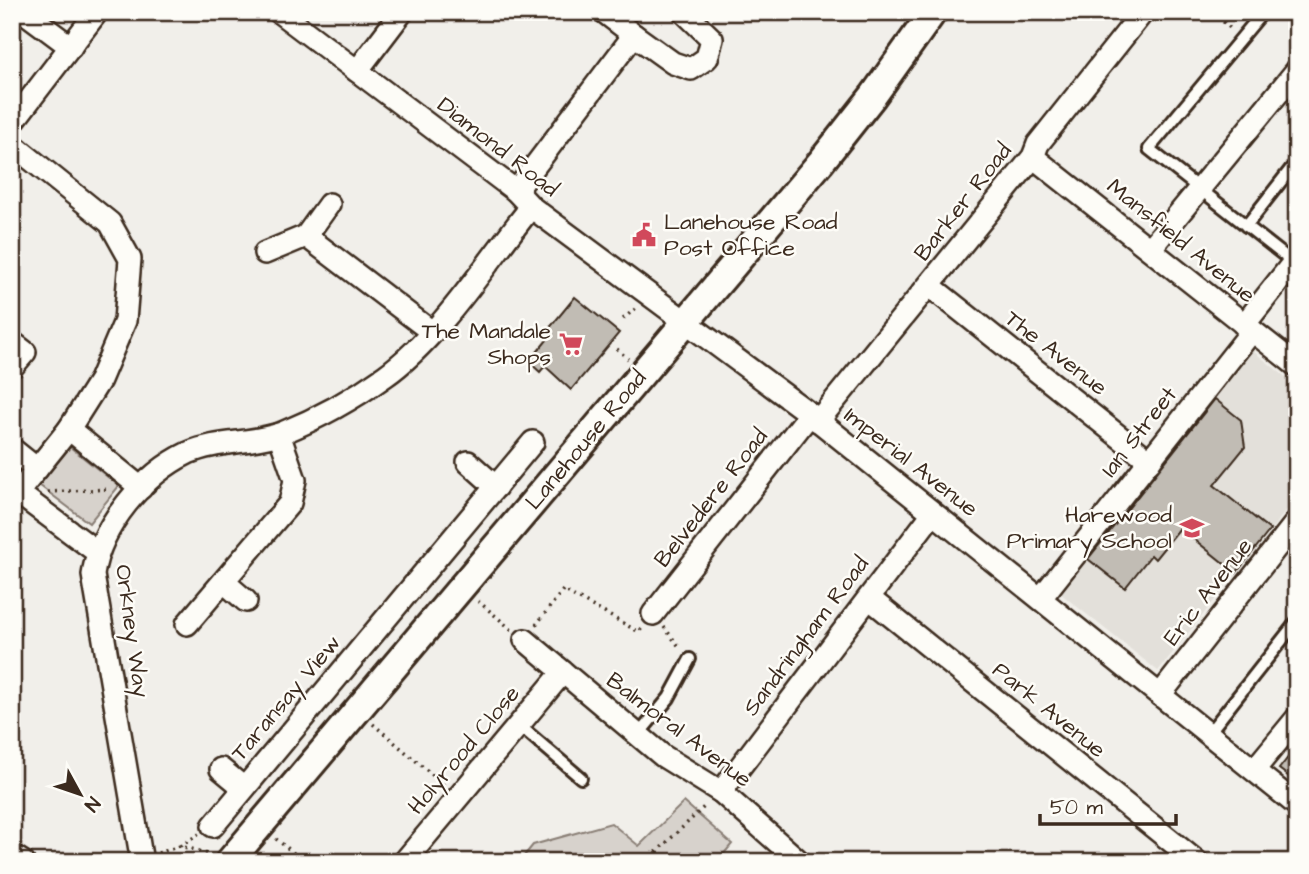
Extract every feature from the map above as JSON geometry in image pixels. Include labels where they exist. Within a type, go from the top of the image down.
[{"type":"street","points":[[24,12],[71,47]]},
{"type":"street","points":[[12,123],[97,12]]},
{"type":"street","name":"Diamond Road","points":[[279,12],[516,191],[531,207],[686,321]]},
{"type":"street","points":[[356,71],[402,12]]},
{"type":"street","points":[[604,12],[673,63],[691,69],[707,58],[712,38],[684,12]]},
{"type":"street","name":"Lanehouse Road","points":[[224,860],[259,827],[463,589],[873,96],[933,12]]},
{"type":"street","name":"Barker Road","points":[[814,418],[930,286],[1033,157],[1038,144],[1143,12]]},
{"type":"street","points":[[516,191],[634,35]]},
{"type":"street","points":[[1150,249],[1297,71]]},
{"type":"street","points":[[12,144],[110,223],[130,259],[125,321],[100,380],[69,429],[15,497],[96,552]]},
{"type":"street","name":"Mansfield Avenue","points":[[1033,157],[1297,366]]},
{"type":"street","points":[[265,253],[306,236],[329,204]]},
{"type":"street","name":"Orkney Way","points":[[141,860],[93,575],[96,552],[103,539],[142,488],[190,452],[279,434],[336,408],[388,374],[432,332],[531,207]]},
{"type":"street","points":[[306,236],[432,332]]},
{"type":"street","name":"Ian Street","points":[[1041,598],[1150,461],[1296,262]]},
{"type":"street","name":"The Avenue","points":[[930,286],[1150,461]]},
{"type":"street","name":"Imperial Avenue","points":[[686,321],[814,418],[1297,805]]},
{"type":"street","points":[[12,342],[24,352],[12,367]]},
{"type":"street","name":"Belvedere Road","points":[[653,614],[814,418]]},
{"type":"street","points":[[69,429],[142,488]]},
{"type":"street","points":[[187,624],[290,503],[295,480],[279,434]]},
{"type":"street","name":"Taransay View","points":[[212,826],[533,442]]},
{"type":"street","points":[[12,449],[37,468]]},
{"type":"street","points":[[468,462],[496,487]]},
{"type":"street","name":"Sandringham Road","points":[[721,792],[933,513]]},
{"type":"street","name":"Eric Avenue","points":[[1160,695],[1297,521]]},
{"type":"street","points":[[224,582],[246,601]]},
{"type":"street","name":"Park Avenue","points":[[869,598],[1197,862]]},
{"type":"street","name":"Balmoral Avenue","points":[[525,640],[663,756],[721,792],[800,862]]},
{"type":"street","points":[[368,641],[398,665]]},
{"type":"street","name":"Holyrood Close","points":[[404,862],[563,672]]},
{"type":"street","points":[[1254,770],[1297,718]]},
{"type":"street","name":"Taransay View","points":[[221,769],[244,788]]},
{"type":"street","points":[[12,855],[23,862]]},
{"type":"lane","points":[[1264,12],[1149,149],[1296,262]]},
{"type":"lane","points":[[1246,226],[1297,162]]},
{"type":"lane","points":[[1209,734],[1297,621]]},
{"type":"lane","points":[[638,736],[669,698],[690,659]]},
{"type":"lane","points":[[519,725],[582,778]]},
{"type":"path","points":[[1213,12],[1241,39]]},
{"type":"path","points":[[15,497],[142,488]]},
{"type":"path","points":[[463,589],[525,640],[563,590],[639,632],[653,614],[690,659]]},
{"type":"path","points":[[358,712],[459,797]]},
{"type":"path","points":[[646,862],[721,792]]},
{"type":"path","points":[[259,827],[304,862]]},
{"type":"path","points":[[115,862],[141,860],[180,846],[224,860]]},
{"type":"shaded area","name":"Harewood Primary School","points":[[1253,351],[1297,386],[1297,497],[1158,671],[1060,593]]},
{"type":"shaded area","points":[[70,447],[119,486],[89,523],[39,485]]},
{"type":"shaded area","points":[[684,802],[732,844],[717,862],[519,862],[533,845],[611,823],[639,846]]},
{"type":"building","name":"The Mandale Shops","points":[[575,297],[619,333],[571,390],[545,366],[540,372],[529,362],[547,340],[543,336]]},
{"type":"building","points":[[1215,399],[1241,420],[1245,447],[1214,485],[1270,530],[1236,573],[1180,528],[1155,559],[1151,555],[1125,588],[1088,559]]},
{"type":"building","points":[[1297,746],[1297,783],[1279,769]]},
{"type":"place","name":"Lanehouse Road Post Office","points":[[644,235]]},
{"type":"place","name":"The Mandale Shops","points":[[571,344]]},
{"type":"place","name":"Harewood Primary School","points":[[1192,528]]}]
